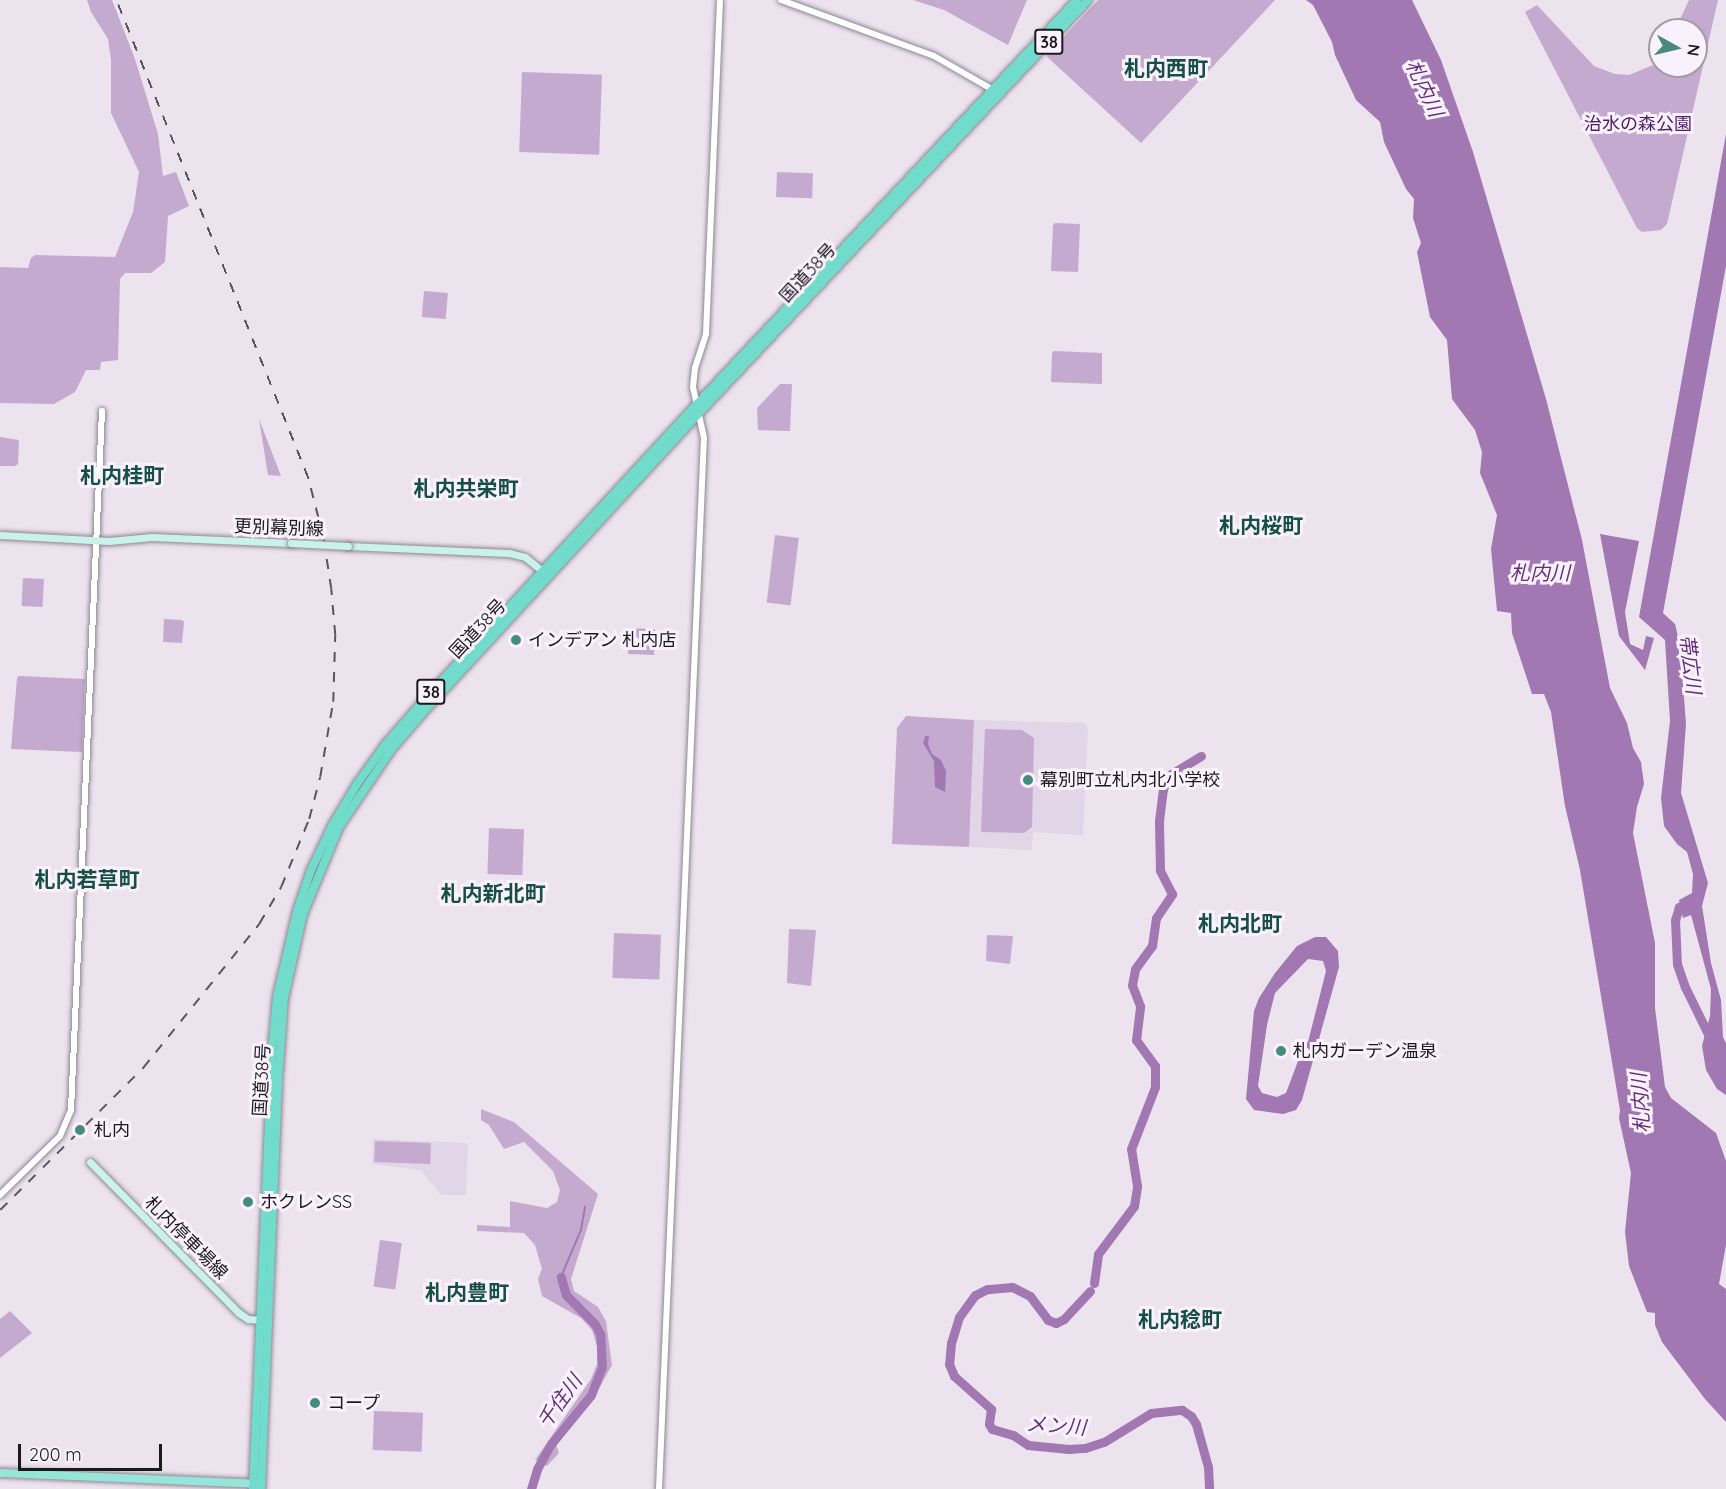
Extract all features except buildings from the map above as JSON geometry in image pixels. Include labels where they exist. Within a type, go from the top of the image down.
[{"type":"highway","name":"国道38号","points":[[257,1486],[264,1320],[284,998],[295,943],[318,873],[339,827],[362,788],[391,750],[546,574],[698,408],[997,92],[1077,0]]},
{"type":"highway","name":"国道38号","points":[[1007,81],[1088,0]]},
{"type":"main road","name":"更別幕別線","points":[[0,536],[97,540],[152,537],[509,553],[525,557],[546,574]]},
{"type":"main road","name":"札内停車場線","points":[[90,1162],[239,1313],[248,1319],[264,1320]]},
{"type":"main road","points":[[0,1473],[257,1486]]},
{"type":"street","points":[[659,1489],[704,438],[693,387],[706,334],[720,0]]},
{"type":"street","points":[[781,0],[928,53],[997,92]]},
{"type":"street","points":[[0,1195],[60,1136],[71,1110],[102,411]]},
{"type":"shaded area","name":"幕別町立札内北小学校","points":[[974,720],[1085,723],[1088,728],[1083,835],[1033,832],[1032,850],[969,847]]},
{"type":"shaded area","points":[[373,1139],[466,1143],[468,1146],[466,1195],[441,1195],[421,1170],[372,1164]]},
{"type":"green space","points":[[87,0],[112,0],[135,59],[158,134],[163,176],[176,172],[189,206],[168,216],[165,262],[151,273],[125,273],[120,279],[118,360],[101,362],[100,370],[86,370],[75,392],[54,404],[0,403],[0,267],[28,268],[31,258],[35,255],[115,257],[133,212],[139,172],[111,113],[111,60],[108,39],[91,12]]},
{"type":"green space","points":[[913,0],[1027,0],[1008,45],[944,10]]},
{"type":"green space","points":[[1098,0],[1275,0],[1141,143],[1046,56]]},
{"type":"green space","name":"治水の森公園","points":[[1689,0],[1718,0],[1708,44],[1708,18],[1681,18]]},
{"type":"green space","name":"治水の森公園","points":[[1537,5],[1594,66],[1615,74],[1629,75],[1648,67],[1648,78],[1700,78],[1667,224],[1661,230],[1642,232],[1637,228],[1525,12]]},
{"type":"green space","points":[[522,72],[602,75],[599,155],[519,152]]},
{"type":"green space","points":[[777,172],[813,173],[812,198],[776,197]]},
{"type":"green space","points":[[1055,223],[1080,224],[1078,272],[1051,271],[1053,225]]},
{"type":"green space","points":[[424,291],[448,293],[446,319],[422,317]]},
{"type":"green space","points":[[1054,351],[1102,353],[1102,384],[1051,382]]},
{"type":"green space","points":[[780,384],[792,384],[790,431],[758,430],[757,408]]},
{"type":"green space","points":[[259,419],[281,476],[268,475]]},
{"type":"green space","points":[[0,437],[19,440],[18,464],[15,466],[0,466]]},
{"type":"green space","points":[[775,535],[799,538],[791,605],[767,602]]},
{"type":"green space","points":[[23,578],[44,579],[43,607],[22,606]]},
{"type":"green space","points":[[164,619],[184,622],[182,643],[163,642]]},
{"type":"green space","points":[[629,628],[655,629],[654,655],[628,654]]},
{"type":"green space","points":[[19,676],[85,679],[82,752],[11,749]]},
{"type":"green space","points":[[906,716],[974,720],[969,847],[892,844],[897,728]]},
{"type":"green space","points":[[985,729],[1022,730],[1034,738],[1032,827],[1024,833],[981,832]]},
{"type":"green space","points":[[489,828],[524,829],[522,875],[487,874]]},
{"type":"green space","points":[[789,929],[816,930],[811,986],[787,983]]},
{"type":"green space","points":[[614,933],[661,935],[659,980],[612,978]]},
{"type":"green space","points":[[987,935],[1013,936],[1010,964],[986,961]]},
{"type":"green space","points":[[481,1109],[514,1122],[598,1194],[571,1279],[574,1291],[598,1307],[606,1321],[612,1365],[591,1403],[556,1444],[559,1453],[547,1466],[535,1460],[591,1379],[597,1364],[597,1346],[592,1330],[581,1318],[542,1296],[538,1279],[542,1269],[535,1245],[524,1233],[477,1231],[477,1225],[510,1227],[510,1201],[547,1208],[557,1202],[560,1190],[553,1171],[524,1142],[504,1149],[489,1125],[481,1120]]},
{"type":"green space","points":[[375,1141],[431,1143],[430,1164],[374,1162]]},
{"type":"green space","points":[[380,1240],[402,1243],[395,1290],[373,1287]]},
{"type":"green space","points":[[10,1311],[32,1333],[0,1358],[0,1319]]},
{"type":"green space","points":[[374,1411],[423,1413],[422,1452],[373,1450]]},
{"type":"water","name":"札内川","points":[[1306,0],[1412,0],[1441,60],[1473,152],[1546,399],[1582,540],[1610,688],[1627,723],[1633,748],[1641,762],[1644,784],[1633,833],[1655,943],[1655,1008],[1665,1087],[1671,1098],[1716,1133],[1726,1161],[1726,1245],[1719,1284],[1726,1289],[1726,1422],[1705,1399],[1662,1342],[1655,1325],[1655,1313],[1647,1312],[1629,1266],[1625,1232],[1631,1173],[1619,1118],[1620,1110],[1580,870],[1565,806],[1551,712],[1544,694],[1532,694],[1512,633],[1511,613],[1497,611],[1491,549],[1497,515],[1480,473],[1482,452],[1475,430],[1452,399],[1447,340],[1430,317],[1417,252],[1421,243],[1413,218],[1414,199],[1406,189],[1384,142],[1380,122],[1356,100],[1335,55],[1332,42],[1313,5]]},
{"type":"water","points":[[1726,134],[1726,266],[1663,613],[1675,624],[1680,645],[1686,724],[1681,793],[1708,883],[1702,906],[1711,963],[1721,1000],[1723,1037],[1726,1043],[1726,1095],[1717,1089],[1706,1070],[1702,1046],[1710,1016],[1711,989],[1691,915],[1683,918],[1679,900],[1692,893],[1693,874],[1687,852],[1677,844],[1664,826],[1661,798],[1670,721],[1665,640],[1639,617]]},
{"type":"water","points":[[1600,534],[1639,541],[1625,612],[1630,644],[1643,650],[1646,636],[1654,638],[1645,670],[1619,636]]},
{"type":"water","points":[[925,736],[929,736],[928,744],[932,754],[941,760],[946,771],[945,792],[935,787],[934,761],[923,743]]},
{"type":"water","points":[[1315,937],[1326,937],[1338,951],[1339,967],[1302,1100],[1296,1110],[1283,1114],[1254,1110],[1246,1099],[1254,1011],[1259,998],[1275,973],[1297,946]],"holes":[[[1308,959],[1323,961],[1326,971],[1308,1042],[1304,1045],[1286,1093],[1277,1097],[1262,1093],[1258,1086],[1267,1025],[1275,993]]]},
{"type":"waterway","name":"メン川","points":[[1094,1283],[1098,1254],[1134,1206],[1137,1186],[1131,1149],[1155,1087],[1155,1066],[1136,1040],[1140,1006],[1132,985],[1135,969],[1152,946],[1156,918],[1172,894],[1160,870],[1159,821],[1163,789],[1171,774],[1201,756]]},
{"type":"waterway","name":"帯広川","points":[[1690,901],[1679,907],[1675,920],[1677,964],[1685,987],[1708,1034],[1726,1058]]},
{"type":"waterway","name":"千住川","points":[[561,1277],[581,1230],[585,1207]]},
{"type":"waterway","name":"千住川","points":[[531,1489],[537,1469],[551,1444],[591,1395],[602,1367],[600,1334],[595,1324],[566,1295],[561,1277]]},
{"type":"waterway","name":"メン川","points":[[1090,1291],[1064,1319],[1056,1323],[1048,1320],[1030,1296],[1012,1287],[987,1289],[975,1295],[959,1317],[951,1343],[949,1364],[954,1376],[991,1409],[989,1424],[992,1429],[1013,1435],[1028,1445],[1069,1449],[1085,1448],[1104,1442],[1151,1413],[1182,1410],[1191,1416],[1196,1424],[1208,1467],[1209,1489]]},
{"type":"railway","points":[[0,1210],[143,1068],[259,924],[281,887],[309,819],[320,777],[333,702],[335,635],[331,589],[323,537],[308,478],[116,0]]},
{"type":"place","name":"インデアン 札内店","points":[[516,640]]},
{"type":"place","name":"幕別町立札内北小学校","points":[[1028,780]]},
{"type":"place","name":"札内ガーデン温泉","points":[[1281,1051]]},
{"type":"place","name":"札内","points":[[80,1130]]},
{"type":"place","name":"ホクレンSS","points":[[248,1202]]},
{"type":"place","name":"コープ","points":[[315,1403]]},
{"type":"district","name":"札内西町","points":[[1166,68]]},
{"type":"district","name":"札内桂町","points":[[122,475]]},
{"type":"district","name":"札内共栄町","points":[[466,488]]},
{"type":"district","name":"札内桜町","points":[[1261,525]]},
{"type":"district","name":"札内若草町","points":[[87,879]]},
{"type":"district","name":"札内新北町","points":[[493,893]]},
{"type":"district","name":"札内北町","points":[[1240,923]]},
{"type":"district","name":"札内豊町","points":[[467,1292]]},
{"type":"district","name":"札内稔町","points":[[1180,1319]]}]
